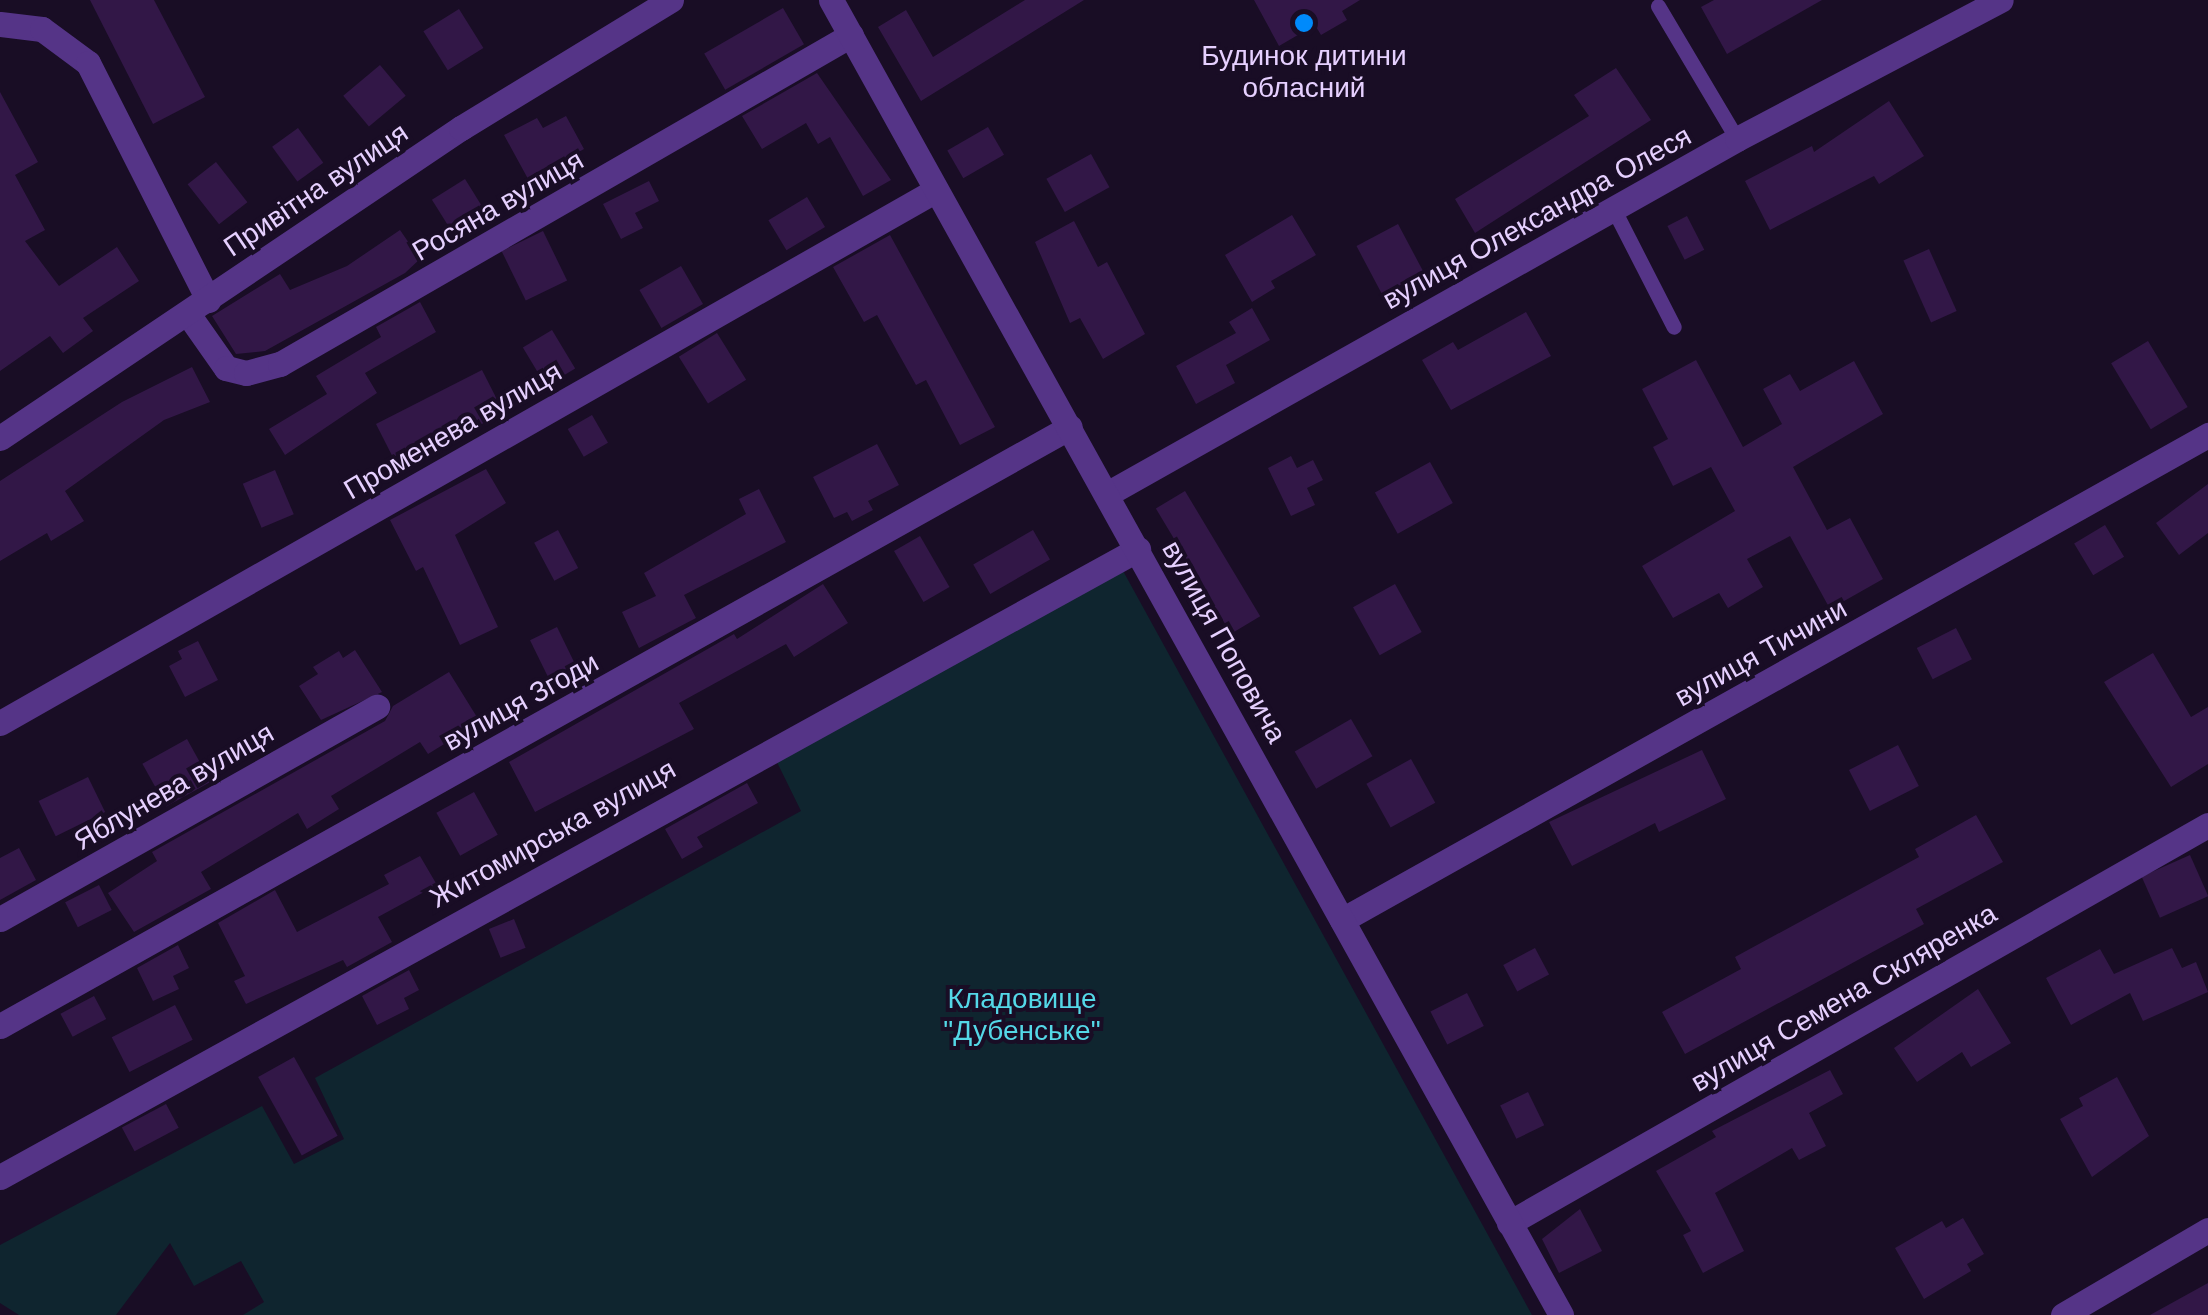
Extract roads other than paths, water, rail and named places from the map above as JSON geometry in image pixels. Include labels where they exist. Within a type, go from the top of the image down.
[{"type":"street","name":"Привітна вулиця","points":[[0,438],[460,128],[671,0]]},
{"type":"street","name":"вулиця Поповича","points":[[831,0],[1561,1315]]},
{"type":"street","name":"вулиця Олександра Олеся","points":[[1107,494],[1737,140],[2001,0]]},
{"type":"street","points":[[0,24],[42,29],[88,63],[198,307]]},
{"type":"street","name":"Росяна вулиця","points":[[198,307],[226,368],[246,373],[280,364],[851,35]]},
{"type":"street","name":"Променева вулиця","points":[[0,724],[936,190]]},
{"type":"street","name":"вулиця Згоди","points":[[0,1026],[1070,427]]},
{"type":"street","name":"вулиця Тичини","points":[[1342,920],[2208,434]]},
{"type":"street","name":"Житомирська вулиця","points":[[0,1177],[1138,549]]},
{"type":"street","name":"Яблунева вулиця","points":[[0,919],[377,707]]},
{"type":"street","name":"вулиця Семена Скляренка","points":[[1509,1223],[2208,825]]},
{"type":"street","points":[[2062,1315],[2208,1230]]},
{"type":"lane","points":[[1658,6],[1737,140]]},
{"type":"lane","points":[[1614,210],[1674,327]]},
{"type":"place","name":"Будинок дитини обласний","points":[[1304,23]]},
{"type":"park label","name":"Кладовище \"Дубенське\"","points":[[1022,1015]]}]
